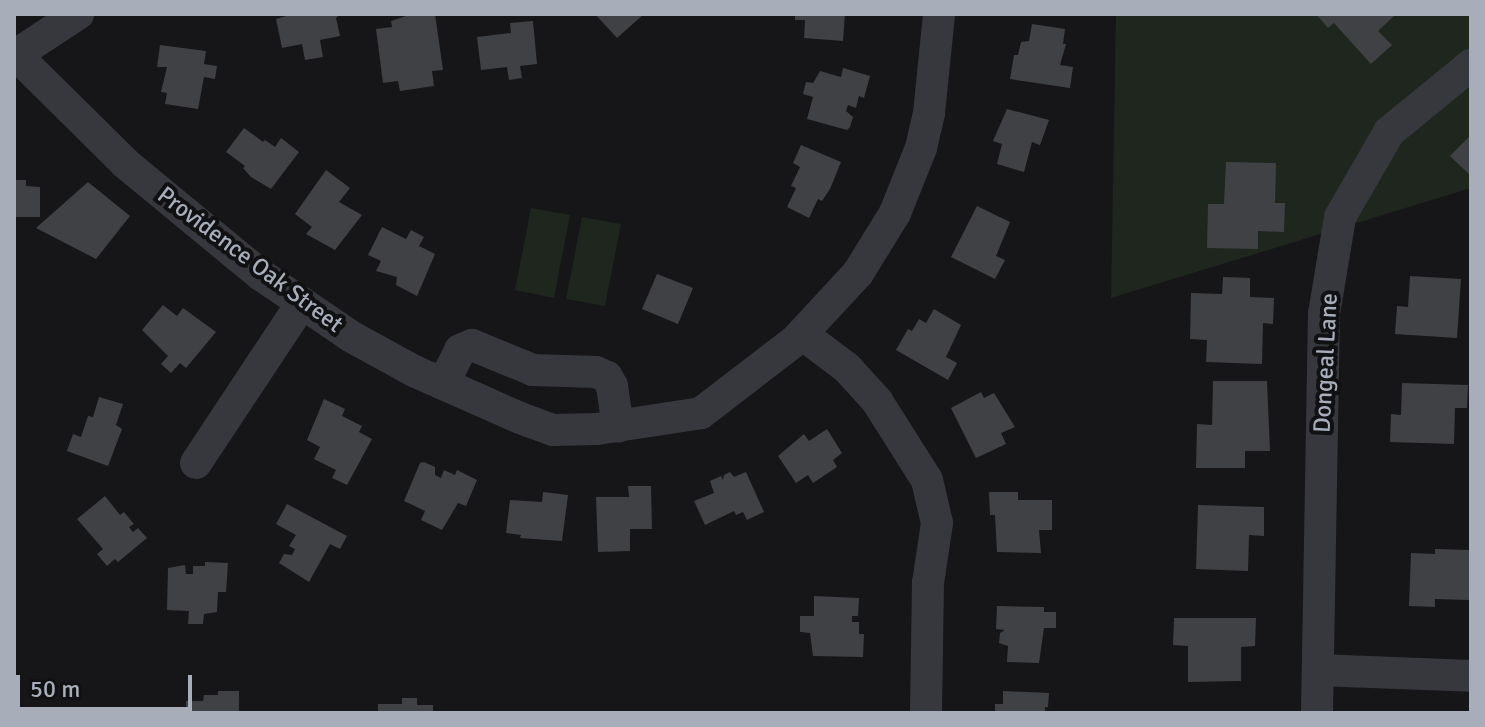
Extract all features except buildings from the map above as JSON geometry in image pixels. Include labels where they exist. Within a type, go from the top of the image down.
[{"type":"street","points":[[14,55],[78,14]]},
{"type":"street","name":"Providence Oak Street","points":[[14,55],[125,163],[261,275],[352,337],[443,384],[553,430],[618,427],[701,413],[802,334],[858,273],[895,213],[909,181],[929,113],[939,14]]},
{"type":"street","name":"Dongeal Lane","points":[[1317,713],[1324,314],[1340,217],[1389,132],[1471,65]]},
{"type":"street","points":[[196,463],[302,303]]},
{"type":"street","points":[[802,334],[847,368],[877,401],[927,480],[937,523],[928,583],[926,713]]},
{"type":"street","points":[[443,384],[460,350],[472,345],[533,370],[596,372],[607,377],[612,386],[618,427]]},
{"type":"street","points":[[1318,670],[1471,676]]},
{"type":"shaded area","points":[[1116,14],[1471,14],[1471,188],[1111,298]]},
{"type":"shaded area","points":[[531,208],[570,215],[554,298],[515,290]]},
{"type":"shaded area","points":[[582,217],[621,224],[605,306],[566,299]]}]
